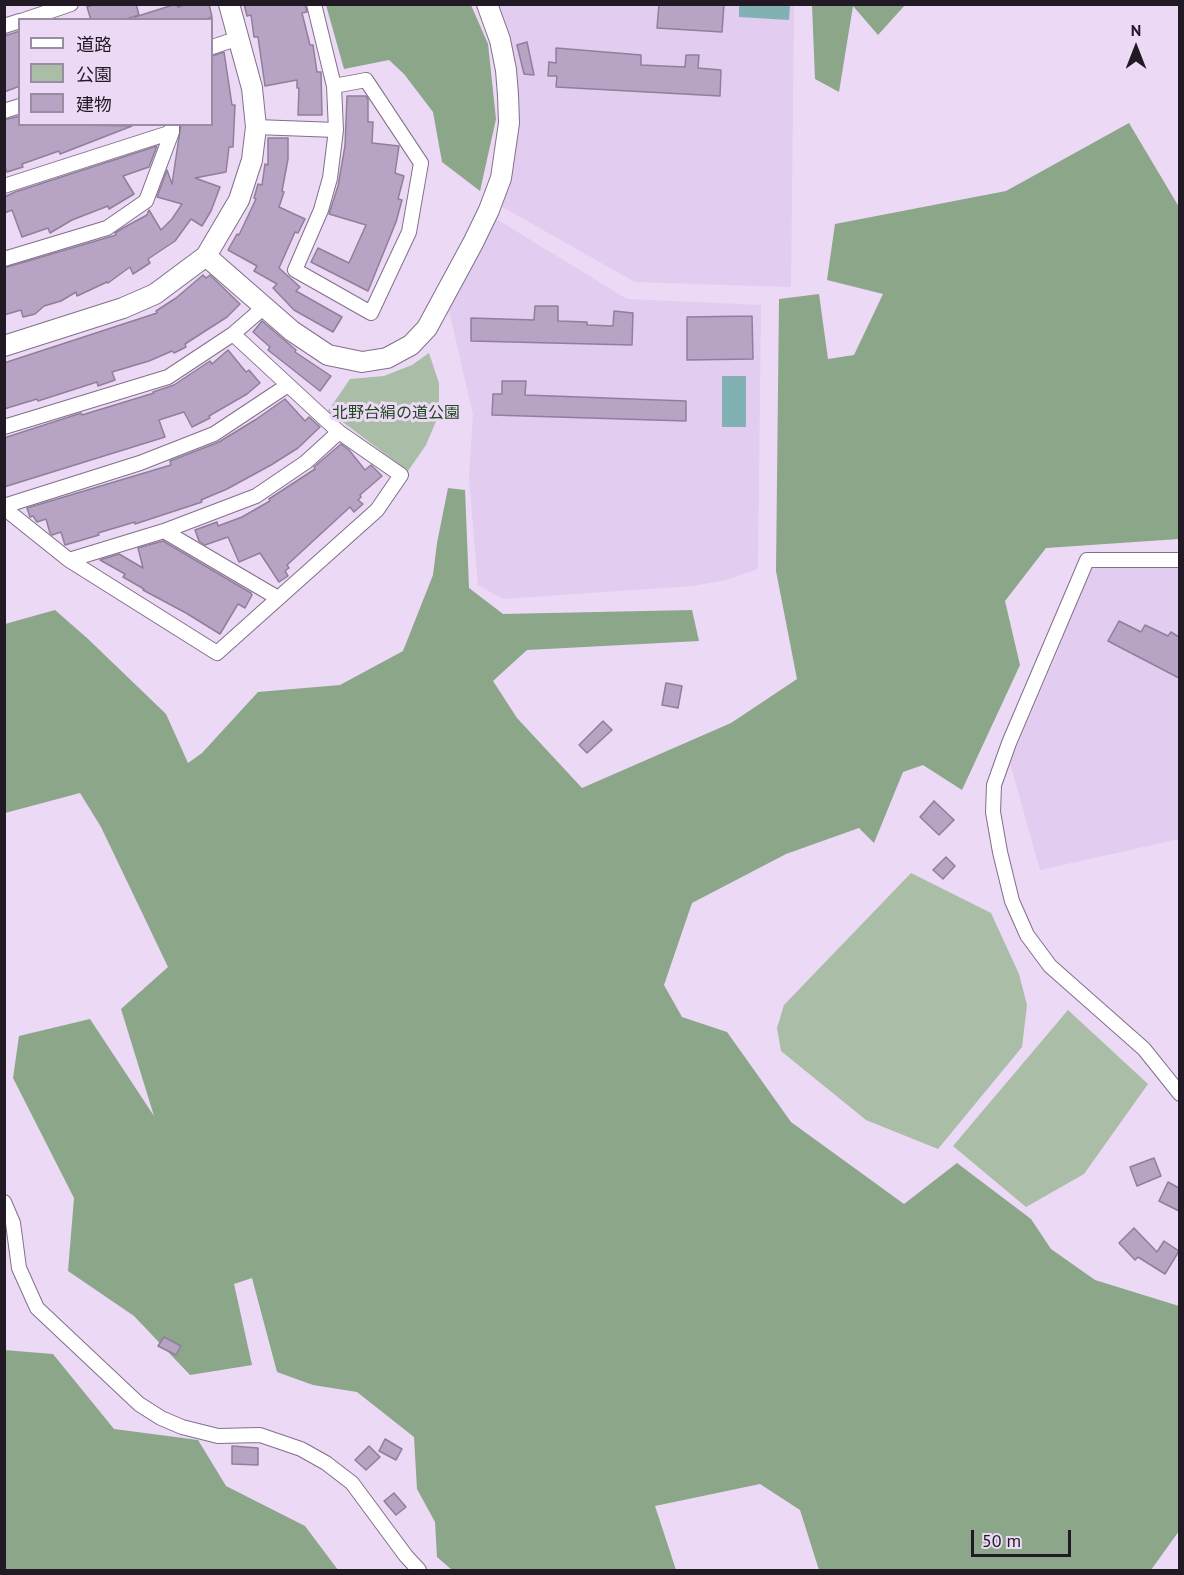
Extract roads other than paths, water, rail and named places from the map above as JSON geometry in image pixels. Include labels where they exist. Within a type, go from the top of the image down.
[{"type":"street","points":[[30,18],[71,4]]},
{"type":"street","points":[[4,346],[123,308],[155,294],[206,256],[239,200],[252,160],[256,127],[252,88],[229,4]]},
{"type":"street","points":[[314,4],[334,86],[336,130],[330,178],[321,210],[295,270],[371,313],[409,232],[421,163],[366,80],[334,86]]},
{"type":"street","points":[[206,256],[292,332],[328,355],[362,362],[387,358],[411,345],[427,328],[489,210],[502,168],[509,123],[507,70],[500,40],[487,4]]},
{"type":"street","points":[[213,47],[239,38]]},
{"type":"street","points":[[256,127],[336,130]]},
{"type":"street","points":[[4,186],[172,128]]},
{"type":"street","points":[[4,259],[107,228],[146,201],[172,128]]},
{"type":"street","points":[[4,427],[168,377],[233,334],[263,308]]},
{"type":"street","points":[[4,507],[69,560],[217,653],[377,510],[401,475],[339,432],[233,334]]},
{"type":"street","points":[[4,507],[140,463],[214,434],[288,386]]},
{"type":"street","points":[[69,560],[164,531],[256,496],[306,462],[339,432]]},
{"type":"street","points":[[164,531],[278,598]]},
{"type":"street","points":[[1179,560],[1087,560],[1009,743],[994,785],[993,812],[1012,901],[1027,935],[1050,966],[1144,1049],[1179,1094]]},
{"type":"street","points":[[4,1202],[13,1224],[19,1268],[37,1308],[139,1404],[161,1418],[182,1427],[218,1436],[260,1435],[301,1449],[326,1463],[352,1483],[419,1570]]},
{"type":"park label","name":"北野台絹の道公園","points":[[396,413]]}]
